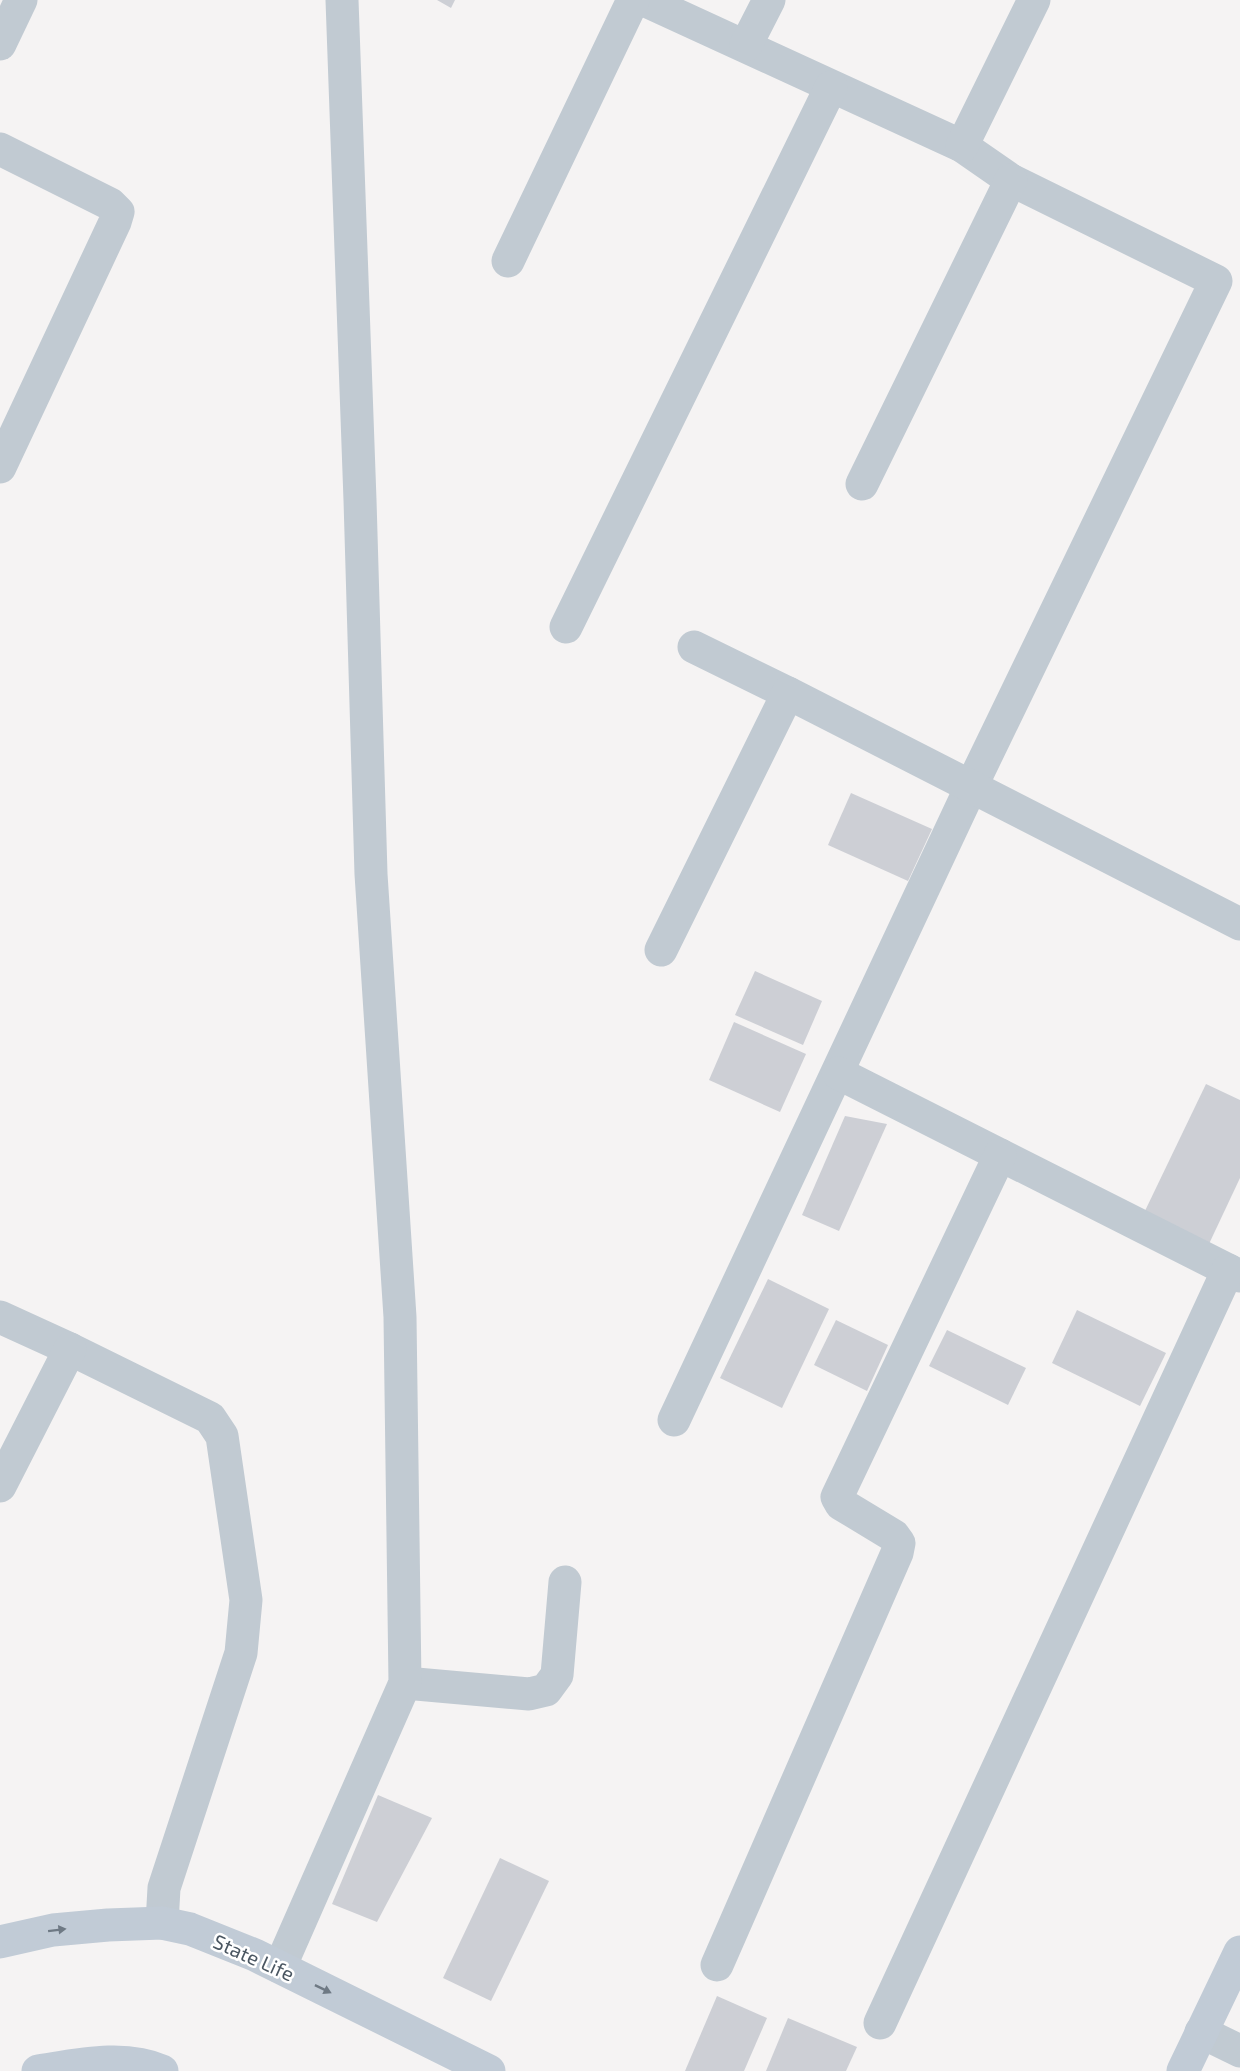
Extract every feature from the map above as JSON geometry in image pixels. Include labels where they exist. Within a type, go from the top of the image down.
[{"type":"street","points":[[0,44],[21,0]]},
{"type":"street","points":[[280,1967],[405,1683],[400,1317],[371,874],[342,0]]},
{"type":"street","points":[[508,261],[633,0]]},
{"type":"street","points":[[644,0],[962,146],[1011,180],[1228,287],[971,787],[674,1420]]},
{"type":"street","points":[[746,45],[769,0]]},
{"type":"street","points":[[962,146],[1034,0]]},
{"type":"street","points":[[566,627],[831,87]]},
{"type":"street","points":[[0,149],[110,204],[118,213],[0,467]]},
{"type":"street","points":[[862,484],[1011,180]]},
{"type":"street","points":[[693,648],[789,693],[1240,924]]},
{"type":"street","points":[[661,950],[789,693]]},
{"type":"street","points":[[837,1073],[1234,1273],[880,2023]]},
{"type":"street","points":[[717,1965],[897,1553],[899,1543],[894,1536],[841,1504],[837,1497],[1000,1155]]},
{"type":"street","points":[[0,1317],[210,1418],[222,1436],[246,1600],[241,1653],[164,1888],[162,1923]]},
{"type":"street","points":[[0,1486],[70,1349]]},
{"type":"street","points":[[405,1683],[529,1694],[546,1690],[557,1675],[565,1582]]},
{"type":"street","name":"State Life","points":[[0,1942],[53,1930],[162,1923],[190,1929],[280,1967],[489,2071]]},
{"type":"street","points":[[1183,2071],[1240,1952]]},
{"type":"street","points":[[1201,2032],[1240,2051]]},
{"type":"street","points":[[38,2071],[104,2062],[133,2062],[162,2071]]},
{"type":"building","points":[[437,0],[455,0],[451,8]]},
{"type":"building","points":[[851,793],[932,829],[908,881],[828,845]]},
{"type":"building","points":[[755,971],[822,1001],[803,1045],[735,1015]]},
{"type":"building","points":[[734,1022],[806,1054],[780,1112],[709,1080]]},
{"type":"building","points":[[1206,1084],[1240,1100],[1240,1178],[1208,1246],[1143,1215]]},
{"type":"building","points":[[845,1116],[887,1124],[839,1231],[802,1215]]},
{"type":"building","points":[[768,1279],[829,1309],[782,1408],[720,1378]]},
{"type":"building","points":[[1077,1310],[1166,1353],[1140,1406],[1052,1363]]},
{"type":"building","points":[[836,1320],[888,1345],[867,1391],[814,1365]]},
{"type":"building","points":[[947,1330],[1026,1368],[1008,1405],[929,1366]]},
{"type":"building","points":[[378,1795],[432,1818],[377,1922],[332,1904]]},
{"type":"building","points":[[500,1858],[549,1881],[491,2001],[443,1978]]},
{"type":"building","points":[[717,1996],[767,2018],[744,2071],[685,2071]]},
{"type":"building","points":[[788,2018],[857,2047],[846,2071],[766,2071]]}]
